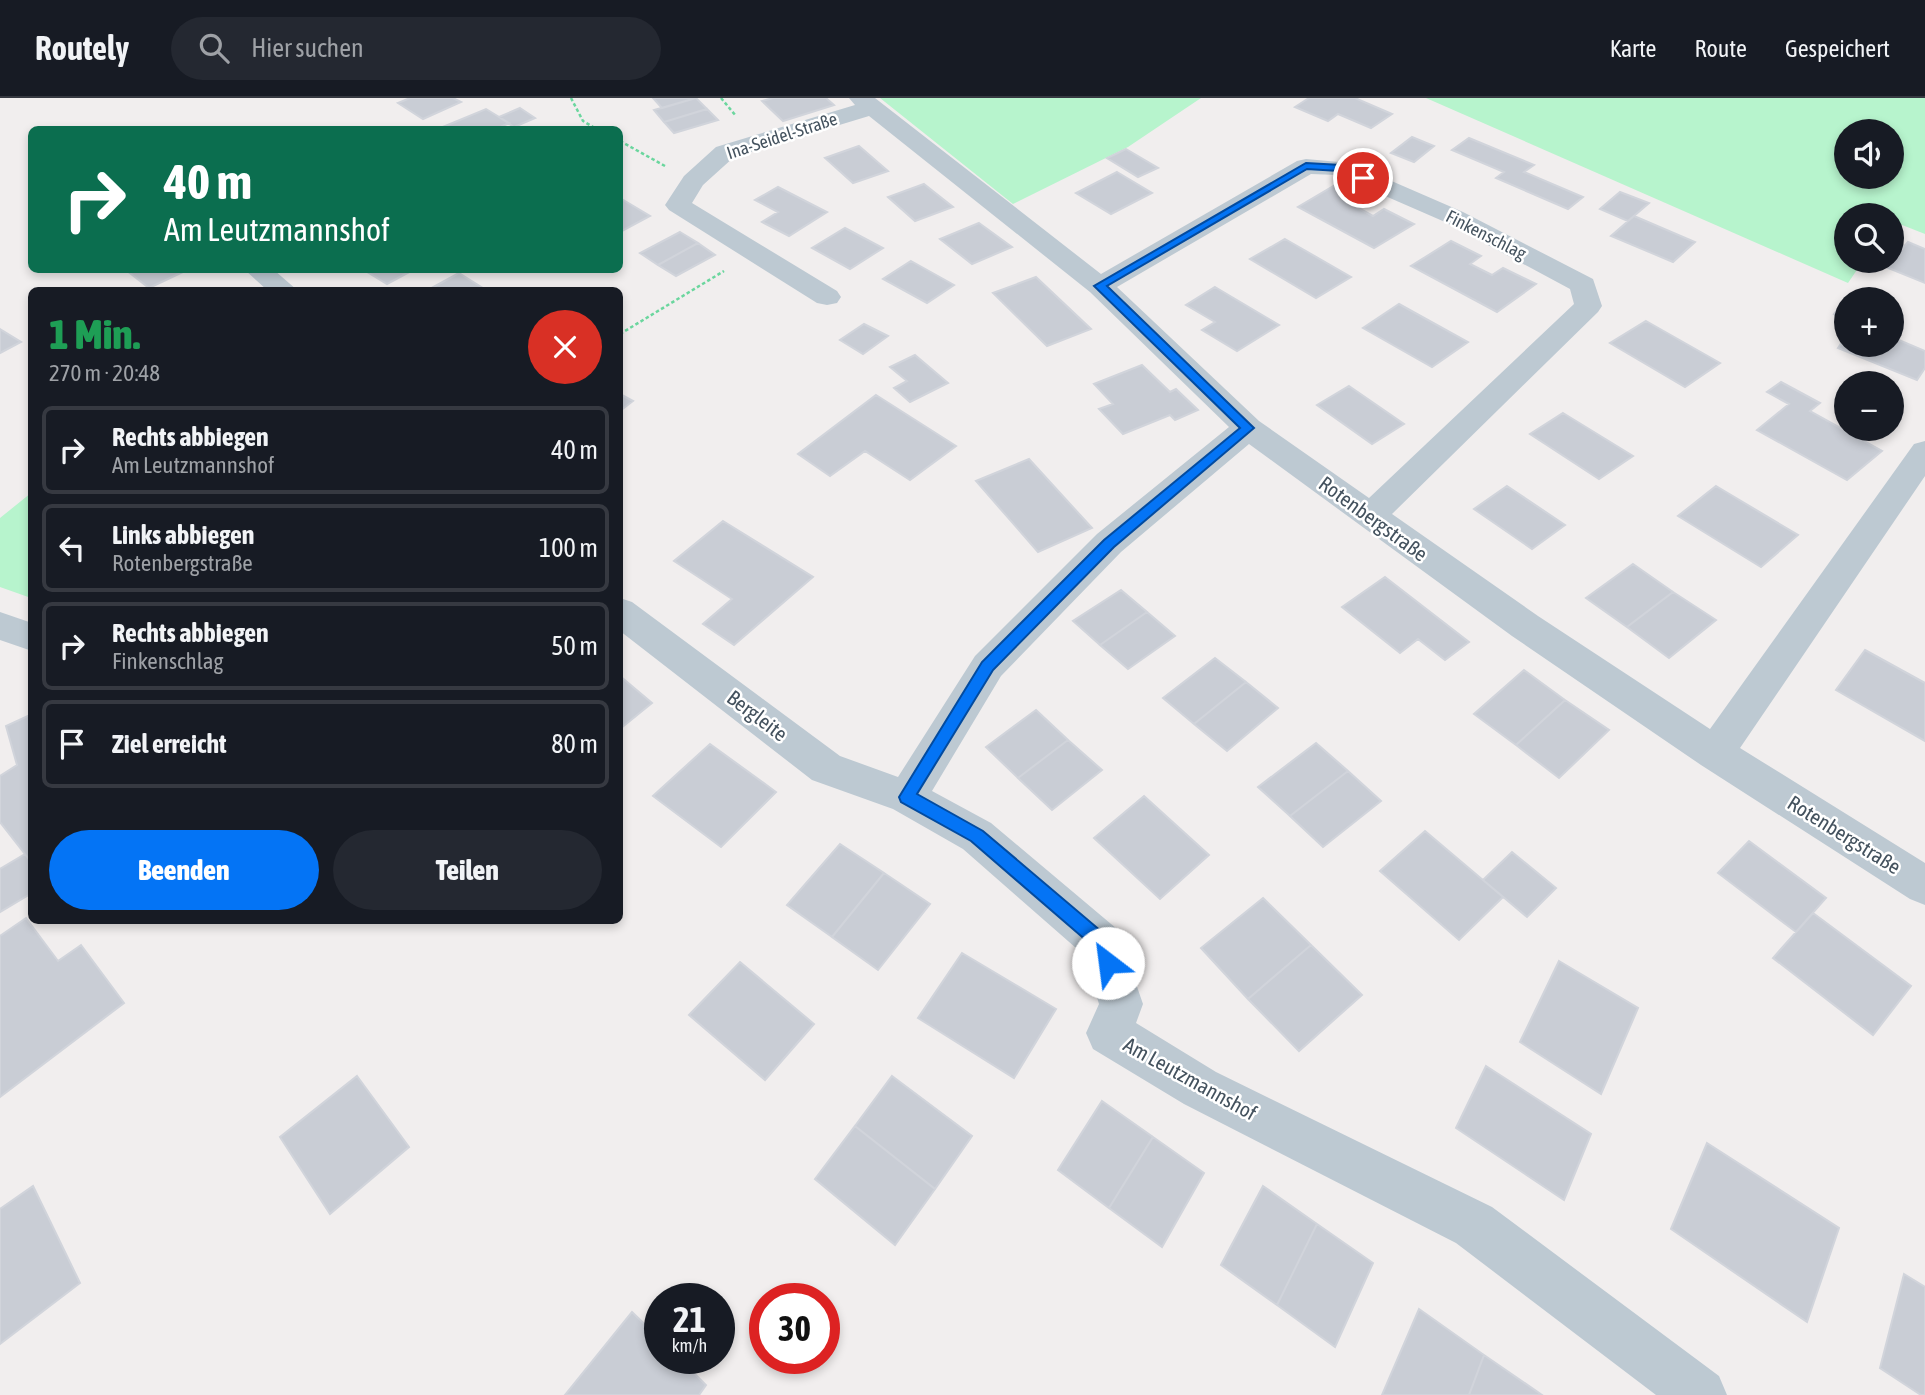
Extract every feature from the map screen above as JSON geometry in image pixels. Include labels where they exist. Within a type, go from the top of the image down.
[{"type":"street","name":"Ina-Seidel-Straße","points":[[827,297],[678,205],[693,181],[725,152],[867,103]]},
{"type":"street","name":"Rotenbergstraße","points":[[867,103],[1100,286],[1248,428],[1525,626],[1715,753],[1925,886]]},
{"type":"street","name":"Finkenschlag","points":[[1100,286],[1306,166],[1341,168],[1454,217],[1583,285],[1588,306],[1369,517]]},
{"type":"street","points":[[262,273],[280,287]]},
{"type":"street","points":[[907,797],[988,666],[1109,543],[1248,428]]},
{"type":"street","points":[[1715,753],[1925,452]]},
{"type":"street","name":"Bergleite","points":[[623,614],[826,768],[907,797]]},
{"type":"street","points":[[0,626],[28,635]]},
{"type":"street","name":"Am Leutzmannshof","points":[[907,797],[977,836],[1102,943],[1121,1004],[1109,1033],[1200,1088],[1474,1226],[1700,1395]]},
{"type":"path","points":[[571,98],[583,121],[591,126]]},
{"type":"path","points":[[623,143],[693,181]]},
{"type":"path","points":[[623,332],[754,253]]},
{"type":"green space","points":[[880,98],[1201,98],[1128,147],[1013,204]]},
{"type":"green space","points":[[1426,98],[1925,98],[1925,234],[1904,226],[1904,203],[1834,203],[1834,273],[1855,273],[1848,283]]},
{"type":"green space","points":[[28,495],[28,597],[0,587],[0,518]]},
{"type":"building","points":[[410,98],[453,98],[461,102],[423,119],[398,103]]},
{"type":"building","points":[[653,98],[696,98],[662,108]]},
{"type":"building","points":[[696,98],[707,109],[664,122],[654,110]]},
{"type":"building","points":[[773,98],[826,98],[834,105],[783,121],[762,101]]},
{"type":"building","points":[[1309,98],[1355,98],[1392,114],[1371,128],[1338,114],[1328,121],[1295,107]]},
{"type":"building","points":[[520,108],[535,118],[512,126],[499,117]]},
{"type":"building","points":[[486,109],[509,123],[503,126],[445,126]]},
{"type":"building","points":[[707,109],[718,120],[674,133],[664,122]]},
{"type":"building","points":[[1412,137],[1434,146],[1414,162],[1391,153]]},
{"type":"building","points":[[1469,138],[1534,165],[1524,172],[1583,197],[1568,209],[1496,178],[1504,172],[1452,150]]},
{"type":"building","points":[[859,146],[888,171],[853,183],[825,158]]},
{"type":"building","points":[[1126,149],[1158,168],[1138,177],[1107,158]]},
{"type":"building","points":[[1117,172],[1152,193],[1111,214],[1076,193]]},
{"type":"building","points":[[924,184],[953,207],[915,221],[888,197]]},
{"type":"building","points":[[1337,184],[1364,198],[1353,205],[1373,216],[1384,209],[1414,224],[1374,248],[1298,207]]},
{"type":"building","points":[[778,187],[827,212],[789,236],[762,222],[778,212],[755,200]]},
{"type":"building","points":[[1620,192],[1649,203],[1628,221],[1600,209]]},
{"type":"building","points":[[623,200],[650,216],[623,230]]},
{"type":"building","points":[[1634,216],[1695,242],[1673,262],[1611,236]]},
{"type":"building","points":[[979,223],[1012,247],[972,264],[940,239]]},
{"type":"building","points":[[845,228],[883,248],[850,269],[812,248]]},
{"type":"building","points":[[680,232],[698,243],[658,265],[640,253]]},
{"type":"building","points":[[1285,239],[1351,277],[1316,298],[1250,259]]},
{"type":"building","points":[[1451,241],[1481,256],[1470,264],[1492,275],[1503,268],[1536,284],[1497,312],[1411,266]]},
{"type":"building","points":[[1908,242],[1925,249],[1925,283],[1901,273],[1904,273],[1904,247]]},
{"type":"building","points":[[698,243],[715,255],[676,276],[658,265]]},
{"type":"building","points":[[911,261],[954,285],[927,303],[883,279]]},
{"type":"building","points":[[130,273],[181,273],[151,287]]},
{"type":"building","points":[[369,273],[407,273],[387,284]]},
{"type":"building","points":[[459,273],[481,287],[433,287]]},
{"type":"building","points":[[1036,277],[1091,329],[1047,346],[993,293]]},
{"type":"building","points":[[1215,287],[1279,325],[1237,351],[1202,330],[1215,322],[1186,305]]},
{"type":"building","points":[[1399,304],[1468,342],[1432,367],[1363,328]]},
{"type":"building","points":[[1646,321],[1720,363],[1685,387],[1610,343]]},
{"type":"building","points":[[864,324],[888,336],[863,354],[840,340]]},
{"type":"building","points":[[0,329],[21,342],[0,353]]},
{"type":"building","points":[[1904,342],[1925,351],[1925,368],[1917,380],[1904,375],[1904,371],[1895,371],[1860,357],[1904,357]]},
{"type":"building","points":[[915,355],[948,383],[910,402],[894,388],[907,381],[890,367]]},
{"type":"building","points":[[1142,365],[1170,392],[1176,389],[1198,410],[1175,420],[1170,415],[1123,434],[1099,409],[1113,404],[1094,384]]},
{"type":"building","points":[[1781,382],[1820,403],[1810,411],[1834,424],[1834,441],[1864,441],[1882,451],[1847,480],[1757,430],[1789,404],[1767,392]]},
{"type":"building","points":[[1349,386],[1404,424],[1372,444],[1317,405]]},
{"type":"building","points":[[876,395],[956,446],[910,480],[865,451],[830,476],[798,454]]},
{"type":"building","points":[[623,396],[633,401],[623,409]]},
{"type":"building","points":[[1563,413],[1633,456],[1599,479],[1530,434]]},
{"type":"building","points":[[1029,459],[1092,528],[1038,552],[976,481]]},
{"type":"building","points":[[1507,486],[1565,525],[1532,549],[1474,509]]},
{"type":"building","points":[[1716,486],[1798,535],[1761,567],[1678,516]]},
{"type":"building","points":[[723,521],[813,577],[734,645],[703,624],[732,599],[674,561]]},
{"type":"building","points":[[1633,564],[1673,592],[1627,627],[1586,598]]},
{"type":"building","points":[[1385,577],[1469,642],[1445,660],[1418,639],[1400,653],[1342,607]]},
{"type":"building","points":[[1121,590],[1147,612],[1100,645],[1073,621]]},
{"type":"building","points":[[1673,592],[1716,620],[1669,658],[1627,627]]},
{"type":"building","points":[[1147,612],[1175,636],[1128,669],[1100,645]]},
{"type":"building","points":[[1865,650],[1925,683],[1925,741],[1836,690]]},
{"type":"building","points":[[1215,658],[1246,682],[1194,724],[1163,698]]},
{"type":"building","points":[[1524,670],[1565,700],[1516,745],[1474,714]]},
{"type":"building","points":[[623,679],[652,703],[623,727]]},
{"type":"building","points":[[1246,682],[1278,708],[1227,751],[1194,724]]},
{"type":"building","points":[[1565,700],[1609,730],[1559,778],[1516,745]]},
{"type":"building","points":[[1036,710],[1068,740],[1018,778],[986,747]]},
{"type":"building","points":[[28,716],[28,858],[0,822],[0,776],[17,765],[6,726]]},
{"type":"building","points":[[1068,740],[1102,770],[1052,810],[1018,778]]},
{"type":"building","points":[[1316,743],[1348,771],[1290,816],[1258,787]]},
{"type":"building","points":[[710,744],[776,792],[721,847],[653,796]]},
{"type":"building","points":[[1348,771],[1381,801],[1323,847],[1290,816]]},
{"type":"building","points":[[1144,796],[1209,855],[1160,899],[1094,838]]},
{"type":"building","points":[[1425,831],[1503,897],[1459,940],[1380,871]]},
{"type":"building","points":[[1749,841],[1826,898],[1796,932],[1718,873]]},
{"type":"building","points":[[840,844],[884,873],[832,937],[787,905]]},
{"type":"building","points":[[1512,852],[1556,888],[1527,917],[1483,880]]},
{"type":"building","points":[[25,854],[28,858],[28,895],[0,912],[0,869]]},
{"type":"building","points":[[884,873],[930,904],[878,970],[832,937]]},
{"type":"building","points":[[1263,898],[1311,945],[1248,999],[1201,948]]},
{"type":"building","points":[[1813,913],[1911,986],[1873,1035],[1773,958]]},
{"type":"building","points":[[26,918],[58,961],[81,945],[124,1003],[0,1097],[0,936]]},
{"type":"building","points":[[1311,945],[1362,995],[1299,1051],[1248,999]]},
{"type":"building","points":[[962,953],[1056,1009],[1014,1078],[918,1018]]},
{"type":"building","points":[[1559,961],[1638,1008],[1601,1094],[1520,1042]]},
{"type":"building","points":[[740,962],[814,1024],[765,1080],[689,1015]]},
{"type":"building","points":[[1486,1066],[1591,1134],[1564,1200],[1456,1128]]},
{"type":"building","points":[[357,1076],[409,1147],[330,1214],[280,1137]]},
{"type":"building","points":[[892,1076],[972,1136],[935,1189],[855,1126]]},
{"type":"building","points":[[1102,1101],[1153,1137],[1109,1208],[1058,1170]]},
{"type":"building","points":[[855,1126],[935,1189],[895,1245],[815,1179]]},
{"type":"building","points":[[1153,1137],[1204,1173],[1162,1247],[1109,1208]]},
{"type":"building","points":[[1707,1143],[1839,1228],[1807,1322],[1671,1229]]},
{"type":"building","points":[[33,1186],[80,1283],[0,1344],[0,1209]]},
{"type":"building","points":[[1263,1186],[1317,1224],[1277,1305],[1221,1265]]},
{"type":"building","points":[[1317,1224],[1373,1263],[1335,1347],[1277,1305]]},
{"type":"building","points":[[1904,1274],[1925,1287],[1925,1395],[1880,1368]]},
{"type":"building","points":[[1419,1309],[1484,1355],[1469,1395],[1382,1395]]},
{"type":"building","points":[[632,1312],[644,1324],[644,1374],[695,1374],[706,1385],[699,1395],[565,1395]]},
{"type":"building","points":[[1484,1355],[1542,1395],[1469,1395]]},
{"type":"route","points":[[1108,963],[1102,943],[977,836],[907,797],[988,666],[1109,543],[1248,428],[1100,286],[1306,166],[1341,168],[1363,178]]}]
